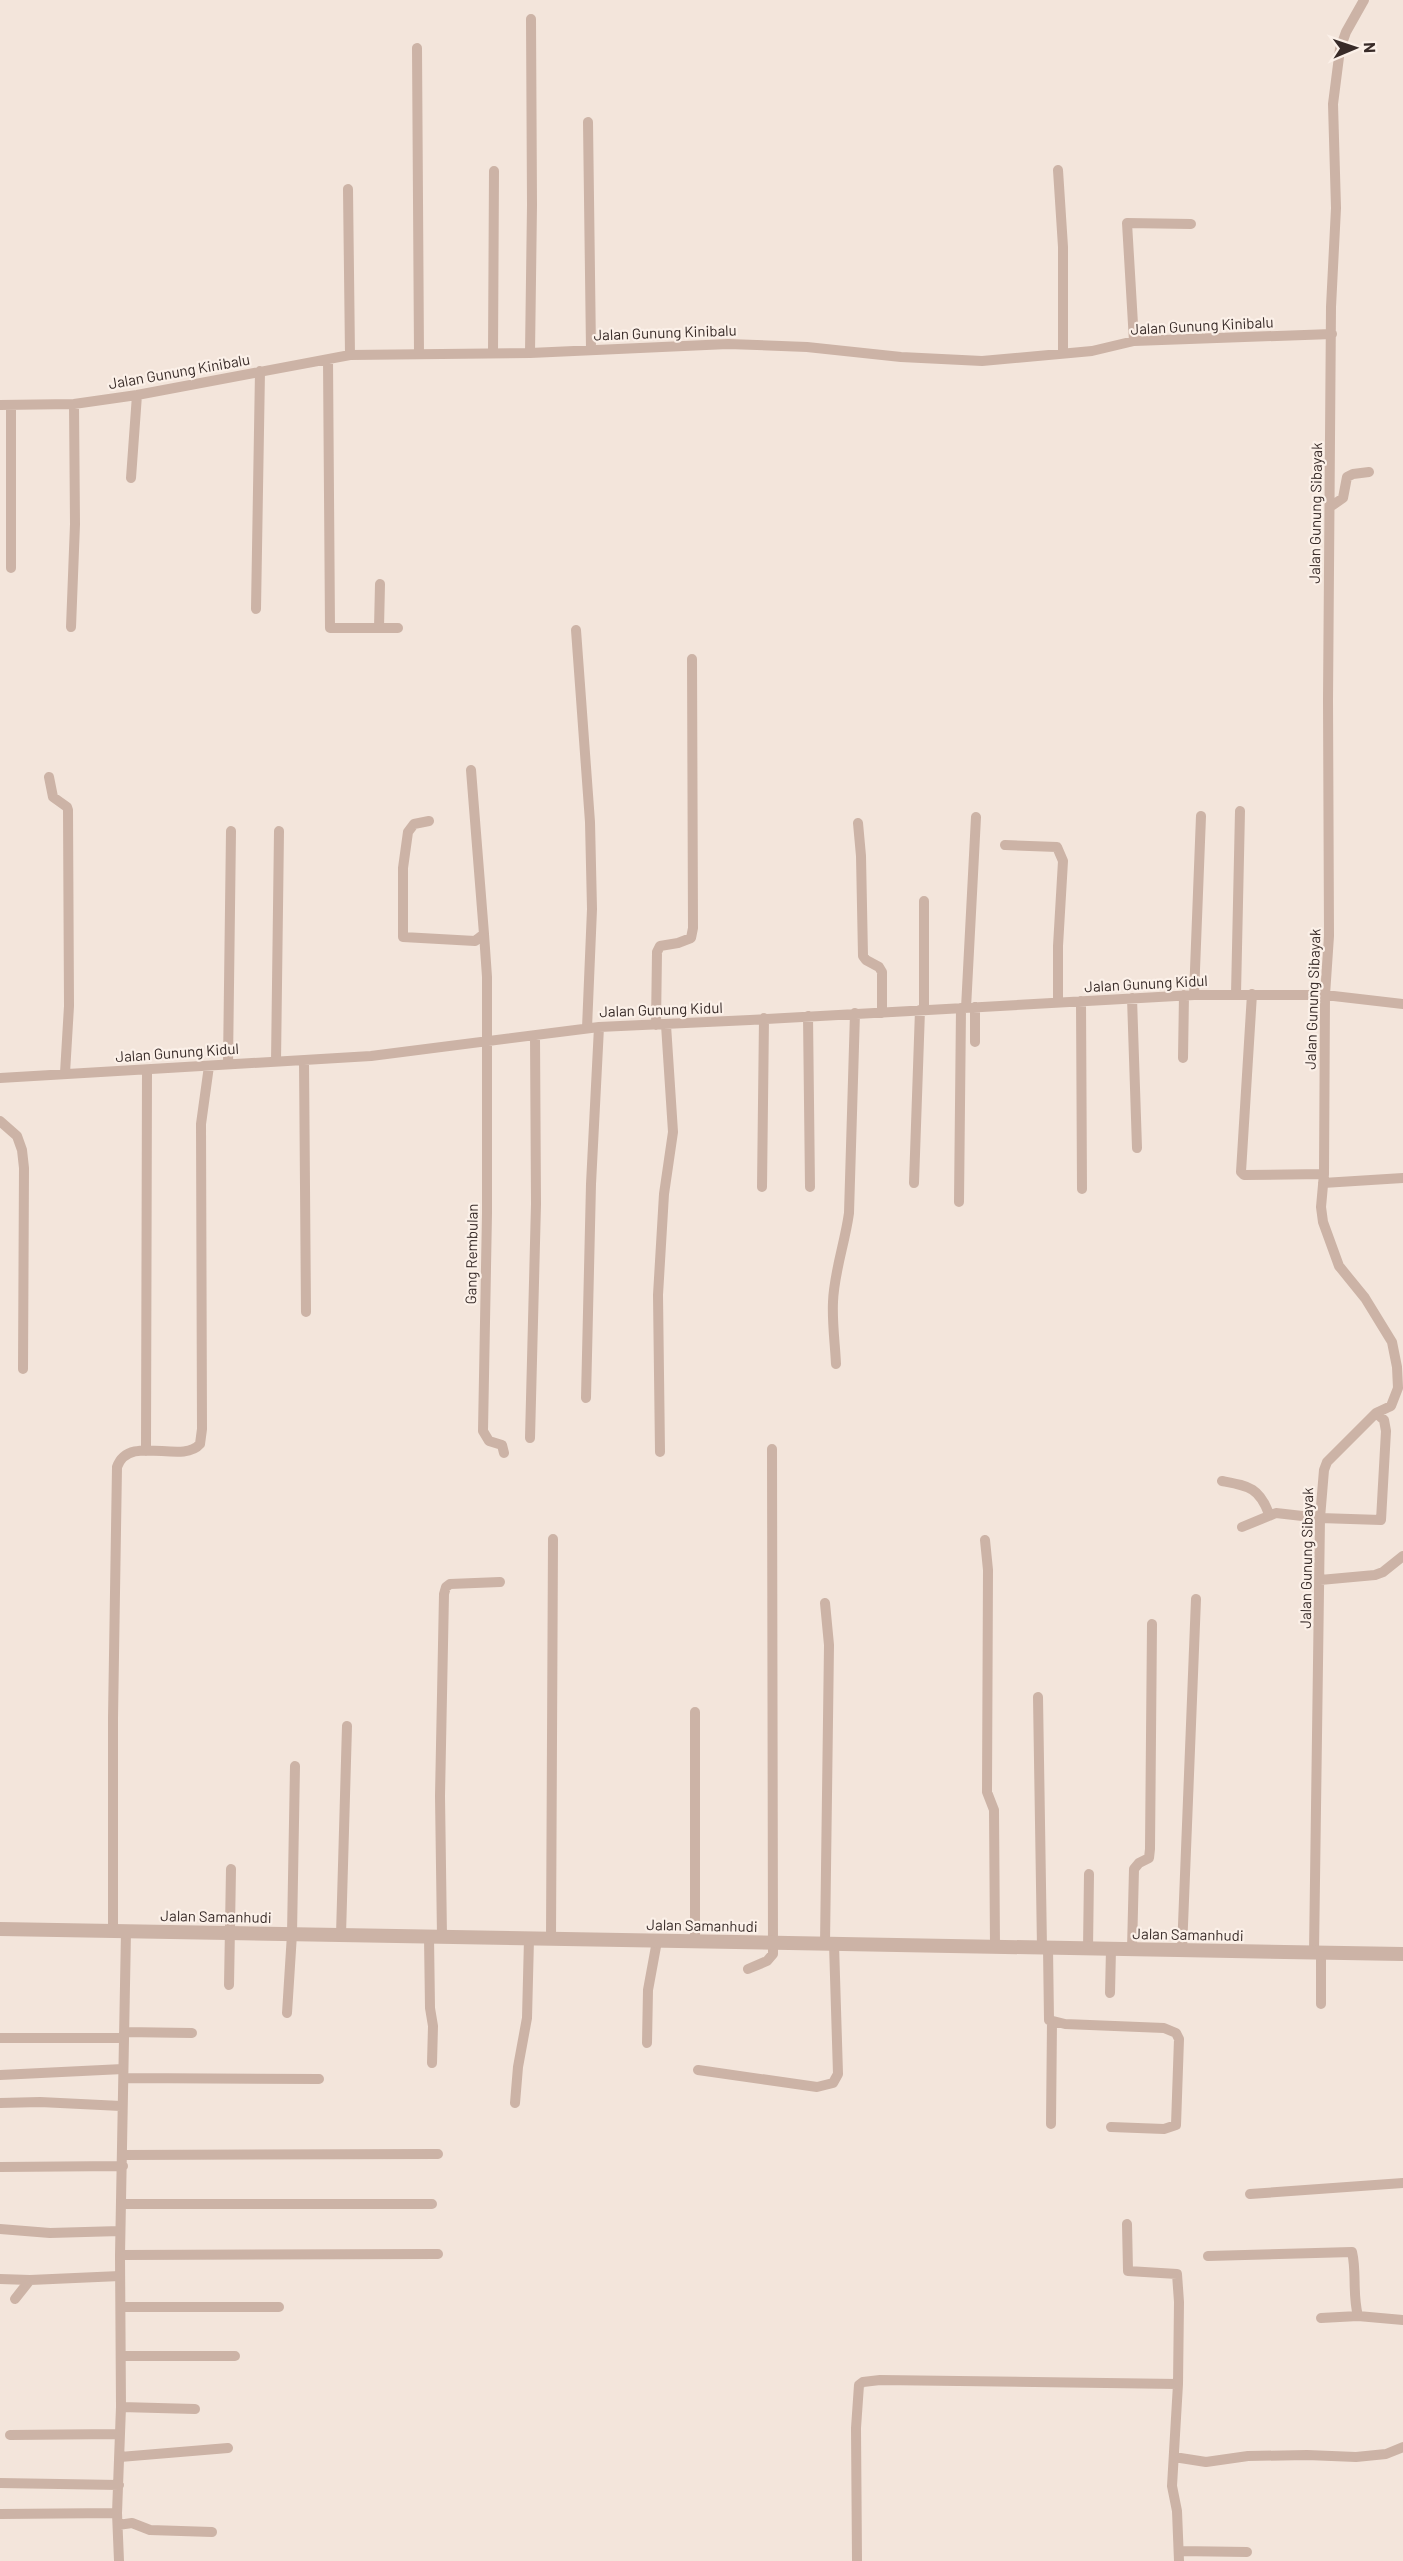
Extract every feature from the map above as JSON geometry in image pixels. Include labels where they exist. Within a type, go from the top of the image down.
[{"type":"street","name":"Jalan Gunung Sibayak","points":[[1321,2004],[1318,1953],[1322,1482],[1327,1462],[1377,1413],[1390,1406],[1398,1388],[1392,1342],[1365,1298],[1339,1266],[1323,1222],[1325,996],[1329,936],[1328,700],[1332,334],[1336,208],[1333,104],[1335,76],[1346,32],[1364,0]]},
{"type":"street","points":[[530,353],[531,19]]},
{"type":"street","points":[[417,48],[419,354]]},
{"type":"street","points":[[588,122],[591,350]]},
{"type":"street","points":[[1058,170],[1063,247],[1063,354]]},
{"type":"street","points":[[493,353],[494,171]]},
{"type":"street","points":[[348,189],[350,355]]},
{"type":"street","points":[[1134,341],[1127,223],[1191,224]]},
{"type":"street","name":"Jalan Gunung Kinibalu","points":[[5,405],[75,404],[137,395],[350,355],[530,353],[728,344],[807,347],[889,357],[982,361],[1112,348],[1134,341],[1332,334]]},
{"type":"street","points":[[328,360],[330,628],[398,628]]},
{"type":"street","points":[[256,609],[260,371]]},
{"type":"street","points":[[131,478],[137,395]]},
{"type":"street","points":[[71,627],[75,524],[75,404]]},
{"type":"street","points":[[5,405],[11,568]]},
{"type":"street","points":[[1330,507],[1343,498],[1347,477],[1369,472]]},
{"type":"street","points":[[380,584],[380,628]]},
{"type":"street","points":[[576,630],[590,822],[592,909],[593,1027],[586,1398]]},
{"type":"street","points":[[660,1452],[658,1295],[664,1194],[673,1132],[661,1025],[657,952],[660,945],[678,943],[691,938],[693,928],[692,659]]},
{"type":"street","name":"Gang Rembulan","points":[[471,770],[487,977],[487,1213],[483,1431],[489,1441],[502,1445],[504,1453]]},
{"type":"street","points":[[49,777],[53,797],[68,810],[69,1006],[65,1073]]},
{"type":"street","points":[[1236,994],[1240,811]]},
{"type":"street","points":[[1183,1058],[1201,816]]},
{"type":"street","points":[[959,1202],[976,817]]},
{"type":"street","points":[[429,821],[414,824],[408,832],[403,868],[403,938],[475,941],[484,934]]},
{"type":"street","points":[[858,823],[861,841],[863,956],[879,967],[882,972],[882,1013]]},
{"type":"street","points":[[228,1063],[231,831]]},
{"type":"street","points":[[276,1062],[279,831]]},
{"type":"street","points":[[1005,846],[1057,847],[1062,856],[1058,1003]]},
{"type":"street","points":[[914,1183],[922,1009],[924,901]]},
{"type":"street","name":"Jalan Gunung Kidul","points":[[0,1078],[371,1056],[486,1043],[593,1027],[882,1013],[922,1009],[1236,994],[1325,996],[1403,1004]]},
{"type":"street","points":[[1252,994],[1241,1172],[1244,1175],[1323,1179],[1403,1178]]},
{"type":"street","points":[[1132,998],[1137,1148]]},
{"type":"street","points":[[1081,1001],[1082,1189]]},
{"type":"street","points":[[968,1008],[975,1042]]},
{"type":"street","points":[[836,1364],[833,1302],[835,1279],[845,1244],[849,1213],[855,1013]]},
{"type":"street","points":[[808,1016],[810,1187]]},
{"type":"street","points":[[762,1186],[764,1018]]},
{"type":"street","points":[[530,1438],[536,1204],[535,1036]]},
{"type":"street","points":[[304,1061],[306,1312]]},
{"type":"street","points":[[119,2561],[117,2513],[122,2407],[120,2231],[124,2035],[113,1718],[117,1467],[119,1460],[130,1452],[191,1450],[198,1447],[201,1437],[201,1124],[209,1066]]},
{"type":"street","points":[[146,1451],[147,1070]]},
{"type":"street","points":[[0,1121],[17,1136],[22,1150],[24,1168],[22,1369]]},
{"type":"street","points":[[1242,1527],[1260,1521],[1269,1514],[1376,1521],[1382,1518],[1381,1484],[1386,1425],[1377,1413]]},
{"type":"street","points":[[748,1969],[772,1958],[773,1943],[772,1449]]},
{"type":"street","points":[[1222,1482],[1250,1486],[1256,1491],[1269,1514]]},
{"type":"street","points":[[551,1939],[553,1539]]},
{"type":"street","points":[[985,1540],[988,1570],[987,1792],[994,1810],[995,1947]]},
{"type":"street","points":[[1320,1580],[1375,1575],[1383,1572],[1403,1556]]},
{"type":"street","points":[[432,2063],[433,2026],[430,2008],[436,1937],[444,1594],[446,1587],[450,1584],[500,1582]]},
{"type":"street","points":[[1182,1950],[1196,1599]]},
{"type":"street","points":[[698,2070],[817,2087],[833,2083],[838,2074],[830,1944],[829,1645],[825,1603]]},
{"type":"street","points":[[1132,1949],[1134,1869],[1139,1863],[1149,1858],[1150,1849],[1152,1624]]},
{"type":"street","points":[[1038,1697],[1048,2017],[1052,2021],[1065,2024],[1164,2028],[1176,2033],[1179,2048],[1176,2125],[1164,2129],[1111,2127]]},
{"type":"street","points":[[695,1712],[695,1941]]},
{"type":"street","points":[[341,1935],[347,1726]]},
{"type":"street","points":[[287,2013],[292,1934],[295,1766]]},
{"type":"street","points":[[229,1986],[231,1869]]},
{"type":"street","points":[[1088,1948],[1089,1874]]},
{"type":"street","name":"Jalan Samanhudi","points":[[0,1929],[1403,1954]]},
{"type":"street","points":[[515,2103],[518,2067],[527,2018],[529,1938]]},
{"type":"street","points":[[647,2043],[648,1990],[657,1941]]},
{"type":"street","points":[[1110,1993],[1111,1949]]},
{"type":"street","points":[[1051,2124],[1052,2021]]},
{"type":"street","points":[[0,2038],[192,2033]]},
{"type":"street","points":[[0,2075],[123,2074],[319,2079]]},
{"type":"street","points":[[0,2103],[40,2102],[122,2106]]},
{"type":"street","points":[[0,2167],[122,2160],[438,2154]]},
{"type":"street","points":[[1250,2193],[1403,2183]]},
{"type":"street","points":[[121,2204],[432,2204]]},
{"type":"street","points":[[1127,2224],[1128,2271],[1177,2274],[1178,2384],[1172,2486],[1177,2511],[1179,2556],[1247,2552]]},
{"type":"street","points":[[0,2229],[50,2233],[120,2231]]},
{"type":"street","points":[[1208,2256],[1352,2252],[1354,2261],[1353,2299],[1358,2316]]},
{"type":"street","points":[[120,2255],[438,2254]]},
{"type":"street","points":[[0,2279],[120,2276]]},
{"type":"street","points":[[15,2299],[30,2280]]},
{"type":"street","points":[[122,2307],[279,2307]]},
{"type":"street","points":[[1321,2318],[1358,2316],[1403,2320]]},
{"type":"street","points":[[122,2356],[235,2356]]},
{"type":"street","points":[[857,2561],[857,2393],[859,2385],[863,2382],[880,2380],[1178,2384]]},
{"type":"street","points":[[122,2407],[195,2409]]},
{"type":"street","points":[[10,2435],[119,2434]]},
{"type":"street","points":[[1174,2457],[1206,2462],[1248,2456],[1356,2457],[1386,2454],[1403,2447]]},
{"type":"street","points":[[120,2457],[228,2448]]},
{"type":"street","points":[[0,2483],[119,2485]]},
{"type":"street","points":[[0,2514],[117,2513]]},
{"type":"street","points":[[118,2524],[132,2523],[150,2530],[212,2532]]}]
